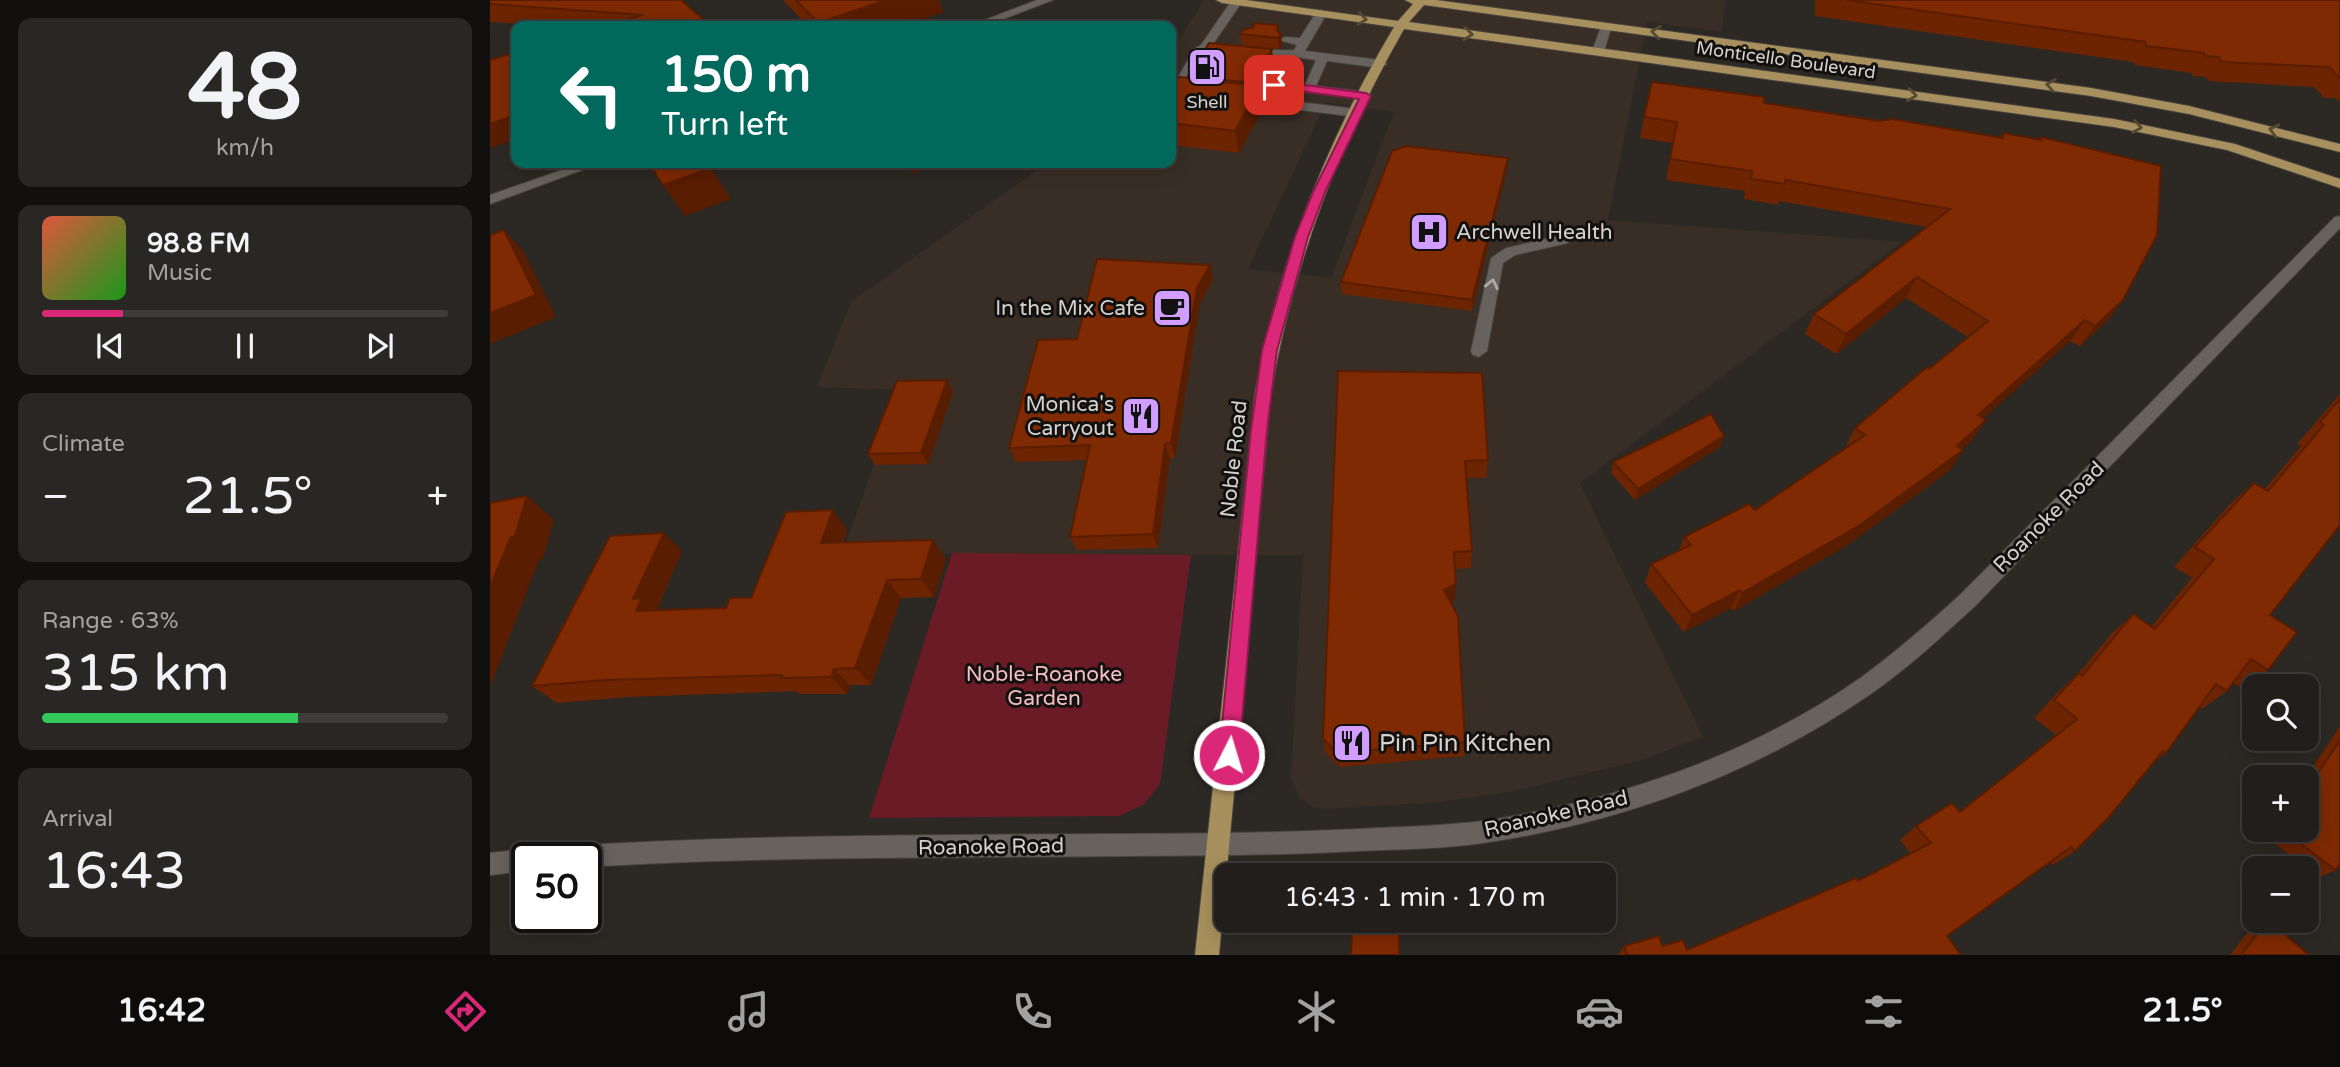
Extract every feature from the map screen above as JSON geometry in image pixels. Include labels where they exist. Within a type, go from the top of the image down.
[{"type":"main road","name":"Monticello Boulevard","points":[[1222,0],[1253,2],[2155,130],[2265,157],[2340,184]]},
{"type":"main road","name":"Monticello Boulevard","points":[[1417,1],[2100,93],[2211,115],[2340,148]]},
{"type":"main road","name":"Noble Road","points":[[1207,955],[1263,393],[1270,350],[1302,237],[1320,190],[1401,24],[1417,1]]},
{"type":"street","points":[[989,21],[1047,0]]},
{"type":"street","points":[[1200,94],[1176,92],[1200,49],[1222,33],[1236,2]]},
{"type":"street","points":[[1321,13],[1274,85],[1309,89],[1361,104]]},
{"type":"street","points":[[1598,51],[1606,26]]},
{"type":"street","points":[[1285,40],[1304,42]]},
{"type":"street","points":[[1205,47],[1381,64]]},
{"type":"street","points":[[1309,89],[1323,57]]},
{"type":"street","points":[[1225,97],[1361,104]]},
{"type":"street","points":[[490,200],[579,168]]},
{"type":"street","name":"Roanoke Road","points":[[602,855],[683,851],[1302,844],[1478,832],[1547,819],[1624,799],[1714,767],[1769,742],[1830,709],[1891,667],[1968,600],[2340,220]]},
{"type":"street","points":[[1479,351],[1496,261],[1511,251],[1563,240]]},
{"type":"street","points":[[490,864],[511,862]]},
{"type":"shaded area","points":[[1204,0],[1725,0],[1722,32],[1647,22],[1608,220],[1902,242],[1580,483],[1703,737],[1642,760],[1510,792],[1439,802],[1327,809],[1313,807],[1300,798],[1291,779],[1303,555],[842,554],[901,390],[817,387],[851,302],[1040,168],[1176,168],[1176,45]],"holes":[[[1326,102],[1394,112],[1331,278],[1248,269]]]},
{"type":"green space","name":"Noble-Roanoke Garden","points":[[952,553],[1191,555],[1160,784],[1144,804],[1119,816],[869,818]]},
{"type":"building","points":[[490,0],[681,0],[705,21],[622,21],[643,15],[490,4]]},
{"type":"building","points":[[796,0],[886,0],[824,21],[816,21]]},
{"type":"building","points":[[1846,0],[2340,0],[2340,78],[2329,67],[2222,62],[2219,57],[2205,56],[2204,53],[2146,46],[2145,42]]},
{"type":"building","points":[[1254,23],[1278,25],[1277,31],[1281,34],[1278,38],[1240,34],[1243,30],[1254,27]]},
{"type":"building","points":[[1209,43],[1272,49],[1253,83],[1188,76]]},
{"type":"building","points":[[511,54],[511,117],[490,124],[490,60]]},
{"type":"building","points":[[1179,77],[1260,86],[1235,131],[1176,124],[1176,82]]},
{"type":"building","points":[[1652,82],[1764,97],[1764,103],[1879,121],[1892,119],[2003,138],[2003,133],[2041,140],[2041,137],[2161,166],[2157,235],[2123,300],[2095,326],[2085,320],[1978,415],[1986,420],[1957,446],[1963,450],[1860,525],[1742,593],[1740,590],[1692,615],[1651,564],[1691,545],[1684,537],[1749,504],[1755,510],[1865,435],[1855,428],[1927,367],[1929,369],[1988,321],[1917,277],[1846,334],[1814,314],[1950,209],[1785,180],[1785,184],[1751,179],[1752,171],[1670,159],[1677,122],[1644,117]]},
{"type":"building","name":"Archwell Health","points":[[1406,146],[1508,158],[1472,300],[1341,282],[1392,151]]},
{"type":"building","points":[[652,168],[711,168],[663,185]]},
{"type":"building","points":[[504,230],[536,295],[490,313],[490,235]]},
{"type":"building","points":[[1097,259],[1210,265],[1197,288],[1171,443],[1165,444],[1153,534],[1070,537],[1090,445],[1009,448],[1038,340],[1077,339]]},
{"type":"building","points":[[1338,371],[1482,373],[1488,460],[1465,461],[1472,551],[1454,552],[1456,584],[1444,590],[1458,616],[1465,742],[1337,753],[1323,739]]},
{"type":"building","points":[[947,380],[921,453],[868,454],[897,381]]},
{"type":"building","points":[[2340,399],[2340,525],[2270,615],[2297,632],[2268,670],[2251,659],[2227,691],[2216,684],[2166,753],[2163,751],[2109,817],[2075,851],[2071,847],[1947,936],[1961,955],[1627,955],[1624,946],[1659,936],[1662,946],[1683,940],[1687,950],[1856,878],[1858,881],[1931,843],[1916,826],[1952,803],[1960,812],[2077,719],[2054,700],[2079,673],[2082,676],[2133,614],[2155,629],[2214,559],[2195,547],[2254,483],[2268,491],[2324,425],[2320,422]]},
{"type":"building","points":[[1711,414],[1724,436],[1638,489],[1613,462]]},
{"type":"building","points":[[527,496],[515,536],[511,537],[490,587],[490,503]]},
{"type":"building","points":[[833,510],[821,543],[933,540],[921,579],[887,580],[855,668],[834,669],[831,677],[781,678],[782,675],[605,680],[532,686],[610,536],[664,533],[633,599],[642,598],[636,611],[726,608],[730,598],[751,598],[786,512]]},
{"type":"building","points":[[2340,740],[2340,863],[2336,870],[2298,842],[2319,842],[2319,772]]},
{"type":"building","points":[[1352,933],[1399,933],[1399,955],[1351,955]]},
{"type":"building","points":[[2258,933],[2283,933],[2309,955],[2241,955]]},
{"type":"place","name":"Shell","points":[[1207,67]]},
{"type":"place","name":"Archwell Health","points":[[1429,232]]},
{"type":"place","name":"In the Mix Cafe","points":[[1172,308]]},
{"type":"place","name":"Monica's Carryout","points":[[1141,416]]},
{"type":"place","name":"Pin Pin Kitchen","points":[[1352,743]]},
{"type":"route","points":[[1229,755],[1259,430],[1270,350],[1283,296],[1302,237],[1320,190],[1366,96],[1274,85]]}]
